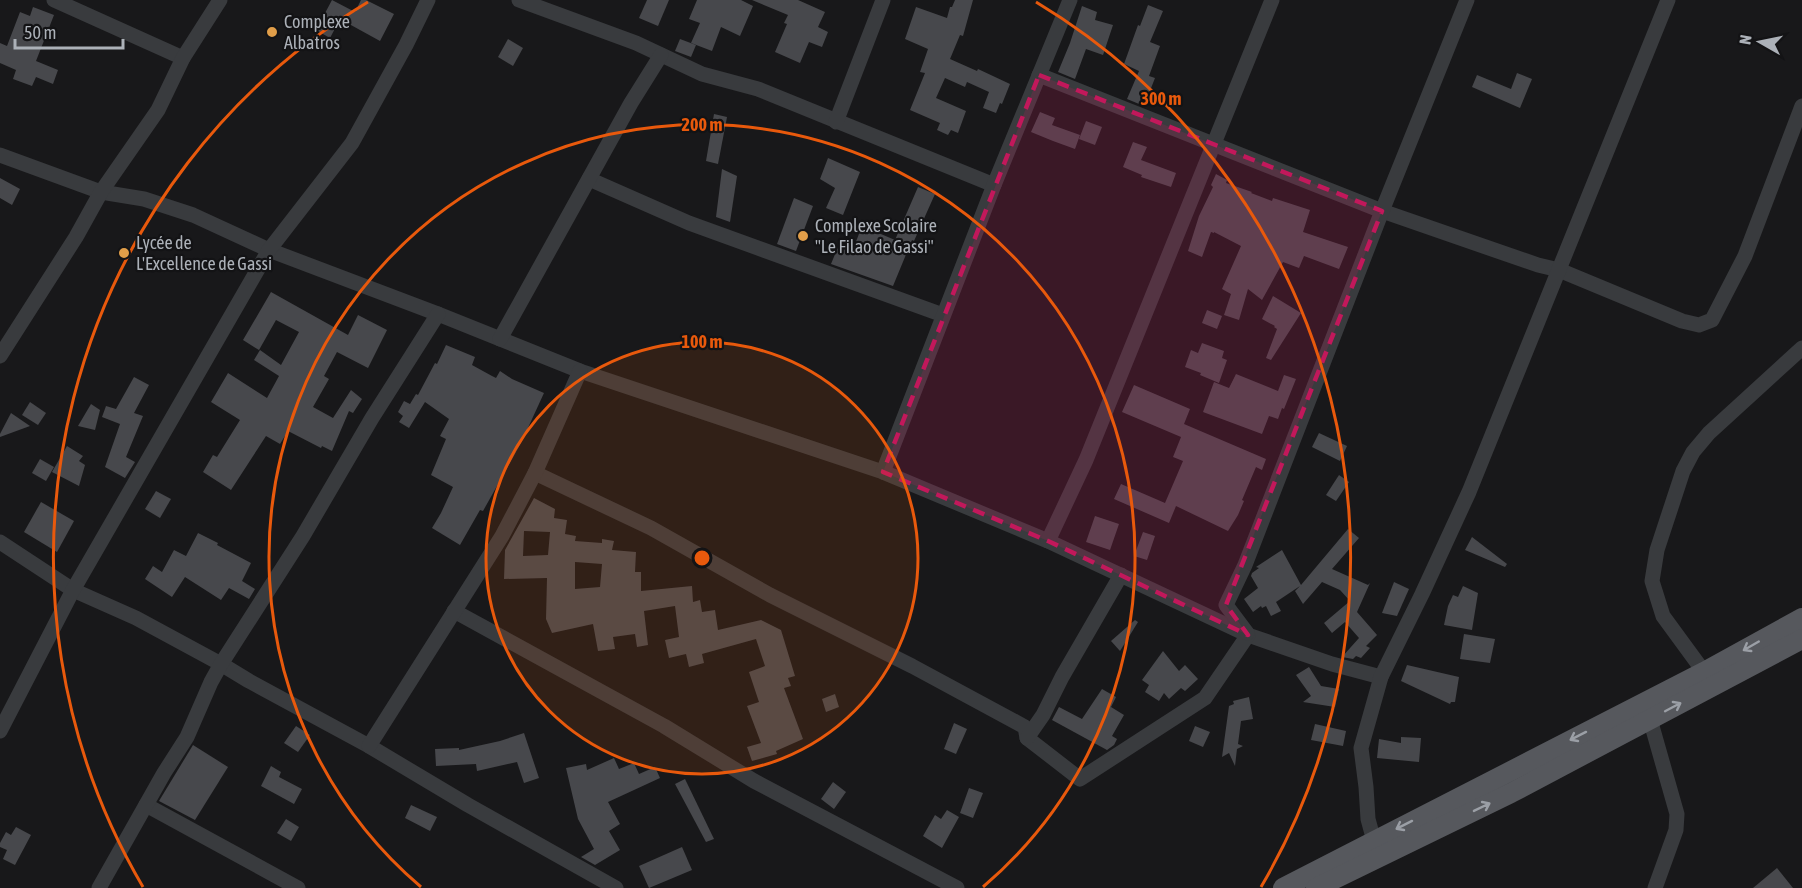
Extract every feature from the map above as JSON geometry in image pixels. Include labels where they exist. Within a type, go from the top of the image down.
[{"type":"main road","points":[[1283,888],[1704,672],[1802,618]]},
{"type":"main road","points":[[1316,888],[1511,793],[1802,639]]},
{"type":"street","points":[[54,0],[183,58]]},
{"type":"street","points":[[0,356],[76,237],[101,192],[158,110],[183,58],[220,0]]},
{"type":"street","points":[[0,731],[73,590],[269,250],[352,143],[428,0]]},
{"type":"street","points":[[519,0],[636,43],[702,74],[758,89],[994,185]]},
{"type":"street","points":[[836,122],[883,0]]},
{"type":"street","points":[[883,472],[994,185],[1070,0]]},
{"type":"street","points":[[1048,541],[1086,460],[1272,0]]},
{"type":"street","points":[[1248,635],[1226,605],[1245,565],[1382,211],[1467,0]]},
{"type":"street","points":[[1374,841],[1368,819],[1360,748],[1381,677],[1469,492],[1668,0]]},
{"type":"street","points":[[500,339],[631,103],[662,55]]},
{"type":"street","points":[[1039,75],[1382,211],[1538,265],[1559,270],[1682,321],[1699,325],[1712,320],[1745,256],[1802,106]]},
{"type":"street","points":[[0,154],[101,192],[144,199],[193,215],[269,250],[580,371],[883,472],[1048,541],[1248,635],[1332,664],[1381,677]]},
{"type":"street","points":[[589,179],[689,223],[943,315]]},
{"type":"street","points":[[99,888],[187,737],[221,664],[303,536],[372,418],[438,314]]},
{"type":"street","points":[[1704,672],[1663,616],[1652,581],[1657,550],[1683,471],[1693,452],[1709,433],[1802,348]]},
{"type":"street","points":[[369,746],[502,536],[535,473],[580,371]]},
{"type":"street","points":[[535,473],[651,528],[770,595],[912,666],[1025,727],[1027,738],[1080,779],[1205,698],[1248,635]]},
{"type":"street","points":[[0,542],[73,590],[136,618],[221,664],[616,888]]},
{"type":"street","points":[[1027,738],[1043,715],[1062,677],[1121,575]]},
{"type":"street","points":[[454,611],[664,726],[754,781],[957,888]]},
{"type":"street","points":[[1650,719],[1677,814],[1676,830],[1655,888]]},
{"type":"street","points":[[146,805],[298,888]]},
{"type":"highlighted area","points":[[1039,75],[1382,211],[1226,605],[1248,635],[1048,541],[883,472]]},
{"type":"building","points":[[332,0],[355,12],[361,0],[366,0],[394,14],[380,41],[340,19],[330,38],[316,30]]},
{"type":"building","points":[[647,0],[669,0],[658,26],[639,18]]},
{"type":"building","points":[[697,0],[741,0],[753,6],[740,36],[721,27],[712,51],[691,43],[700,23],[689,19]]},
{"type":"building","points":[[752,0],[798,0],[825,12],[818,27],[828,32],[822,47],[809,42],[800,63],[775,52],[787,24],[784,23],[788,15]]},
{"type":"building","points":[[955,0],[973,0],[963,36],[960,35],[950,59],[1010,84],[996,113],[983,108],[989,92],[967,82],[965,87],[945,78],[936,98],[966,111],[958,133],[951,130],[948,135],[937,130],[940,123],[910,110],[925,73],[920,72],[928,49],[905,39],[916,7],[947,18]]},
{"type":"building","points":[[1148,5],[1163,11],[1150,42],[1160,46],[1149,76],[1155,78],[1144,106],[1127,99],[1139,71],[1124,64]]},
{"type":"building","points":[[1082,6],[1097,12],[1095,20],[1113,25],[1103,55],[1086,49],[1075,79],[1058,72]]},
{"type":"building","points":[[33,7],[54,15],[36,61],[58,70],[53,84],[36,77],[32,86],[13,79],[16,70],[0,63],[0,43],[7,46],[20,12],[30,16]]},
{"type":"building","points":[[508,39],[523,48],[513,66],[498,57]]},
{"type":"building","points":[[680,39],[696,45],[691,57],[675,51]]},
{"type":"building","points":[[1517,73],[1532,79],[1520,108],[1472,87],[1477,75],[1511,89]]},
{"type":"building","points":[[1040,112],[1055,118],[1052,125],[1080,135],[1075,149],[1031,132]]},
{"type":"building","points":[[714,114],[727,117],[718,164],[706,161]]},
{"type":"building","points":[[1086,121],[1102,127],[1095,145],[1079,139]]},
{"type":"building","points":[[1133,142],[1147,147],[1141,160],[1176,173],[1171,187],[1141,177],[1142,175],[1123,167]]},
{"type":"building","points":[[828,158],[860,172],[843,215],[826,208],[835,188],[820,179]]},
{"type":"building","points":[[722,169],[737,176],[730,222],[716,217]]},
{"type":"building","points":[[1216,174],[1227,180],[1226,183],[1251,193],[1272,201],[1273,198],[1310,210],[1303,232],[1348,247],[1339,269],[1304,256],[1299,268],[1283,262],[1262,300],[1248,289],[1239,320],[1224,315],[1231,294],[1222,289],[1241,246],[1211,232],[1202,257],[1188,251]]},
{"type":"building","points":[[0,178],[20,189],[12,205],[0,198]]},
{"type":"building","points":[[918,187],[935,194],[914,241],[912,240],[893,286],[831,264],[838,247],[852,252],[862,226],[895,240]]},
{"type":"building","points":[[794,198],[813,206],[796,251],[777,244]]},
{"type":"building","points":[[271,292],[348,335],[358,315],[387,330],[368,368],[337,352],[324,376],[329,379],[313,407],[333,418],[351,390],[362,399],[353,413],[349,411],[332,451],[322,446],[321,448],[288,431],[280,444],[266,436],[231,490],[203,472],[213,455],[217,457],[240,420],[211,402],[228,373],[267,398],[279,376],[254,360],[260,350],[281,365],[299,332],[276,320],[259,350],[243,340]]},
{"type":"building","points":[[1273,296],[1301,313],[1271,360],[1266,358],[1277,329],[1262,319]]},
{"type":"building","points":[[1207,310],[1222,316],[1217,329],[1202,323]]},
{"type":"building","points":[[1202,343],[1224,351],[1222,358],[1227,360],[1219,383],[1185,367],[1191,350],[1198,353]]},
{"type":"building","points":[[446,345],[475,357],[472,365],[496,378],[500,371],[544,393],[521,443],[483,511],[480,510],[460,545],[432,528],[453,487],[431,475],[446,439],[440,436],[449,419],[425,402],[409,428],[399,422],[403,416],[398,412],[404,401],[410,404],[416,394],[418,395]]},
{"type":"building","points":[[1236,374],[1278,391],[1284,375],[1296,379],[1278,419],[1269,416],[1262,434],[1203,412],[1214,382],[1229,388]]},
{"type":"building","points":[[134,377],[149,385],[134,413],[143,416],[126,457],[135,462],[125,478],[105,467],[120,424],[102,417],[106,406],[116,409]]},
{"type":"building","points":[[1134,385],[1190,409],[1184,424],[1266,459],[1262,470],[1256,467],[1238,515],[1228,531],[1176,506],[1169,523],[1114,499],[1121,484],[1165,503],[1183,461],[1173,457],[1181,437],[1122,412]]},
{"type":"building","points":[[30,402],[46,413],[38,425],[22,415]]},
{"type":"building","points":[[91,404],[100,410],[95,430],[78,426]]},
{"type":"building","points":[[11,413],[30,426],[0,437],[0,434]]},
{"type":"building","points":[[1319,433],[1347,446],[1340,461],[1312,447]]},
{"type":"building","points":[[67,446],[83,456],[79,461],[85,465],[79,486],[52,472]]},
{"type":"building","points":[[40,459],[54,467],[46,481],[32,473]]},
{"type":"building","points":[[1339,475],[1349,482],[1336,501],[1326,495]]},
{"type":"building","points":[[156,491],[171,499],[160,518],[145,509]]},
{"type":"building","points":[[534,498],[555,509],[554,518],[567,520],[565,534],[576,536],[575,541],[602,543],[602,539],[614,541],[612,550],[636,552],[635,572],[641,572],[641,591],[692,586],[693,602],[700,600],[702,612],[715,610],[718,630],[761,620],[781,630],[795,676],[788,678],[791,686],[784,688],[803,739],[776,751],[777,754],[752,761],[747,747],[761,743],[747,706],[759,702],[749,672],[765,666],[756,639],[702,654],[704,663],[689,667],[686,654],[669,658],[665,640],[679,637],[675,606],[644,611],[648,645],[637,647],[635,634],[613,637],[615,649],[598,651],[593,624],[552,633],[546,619],[547,578],[504,579],[505,550]],"holes":[[[524,531],[550,532],[548,555],[523,556]],[[575,562],[602,564],[600,587],[575,589]]]},
{"type":"building","points":[[41,502],[74,521],[57,552],[24,532]]},
{"type":"building","points":[[1095,516],[1119,524],[1110,550],[1086,542]]},
{"type":"building","points":[[1348,529],[1359,538],[1332,569],[1368,585],[1370,583],[1357,612],[1377,635],[1366,646],[1370,648],[1361,658],[1356,656],[1353,659],[1342,657],[1359,638],[1345,622],[1332,633],[1324,623],[1350,601],[1340,590],[1322,582],[1303,604],[1295,591],[1300,586],[1276,602],[1281,611],[1271,616],[1266,606],[1262,608],[1261,606],[1253,612],[1244,599],[1258,588],[1251,576],[1259,568],[1256,567],[1282,550],[1301,585]]},
{"type":"building","points":[[1143,532],[1155,536],[1147,560],[1134,556]]},
{"type":"building","points":[[198,533],[251,563],[242,581],[255,589],[249,599],[229,588],[221,600],[185,577],[172,597],[145,579],[153,566],[162,572],[174,550],[186,556]]},
{"type":"building","points":[[1472,537],[1507,564],[1505,567],[1465,550]]},
{"type":"building","points":[[1394,582],[1409,589],[1397,616],[1382,613]]},
{"type":"building","points":[[1463,586],[1478,593],[1472,630],[1444,625],[1453,595],[1458,597]]},
{"type":"building","points":[[1135,620],[1138,622],[1120,651],[1111,641]]},
{"type":"building","points":[[1464,634],[1495,639],[1490,663],[1460,659]]},
{"type":"building","points":[[1163,651],[1179,671],[1185,665],[1198,679],[1185,691],[1181,688],[1169,699],[1164,693],[1159,701],[1145,692],[1149,685],[1142,680]]},
{"type":"building","points":[[1407,665],[1459,677],[1455,702],[1450,704],[1401,681]]},
{"type":"building","points":[[1309,667],[1321,686],[1339,689],[1335,707],[1303,702],[1311,696],[1296,675]]},
{"type":"building","points":[[1102,689],[1116,697],[1111,707],[1124,715],[1112,736],[1117,739],[1114,745],[1107,750],[1052,720],[1059,707],[1082,719]]},
{"type":"building","points":[[835,694],[839,707],[826,712],[822,699]]},
{"type":"building","points":[[1249,697],[1253,719],[1241,721],[1238,744],[1243,746],[1237,749],[1235,766],[1229,753],[1222,757],[1229,706],[1234,704],[1233,701]]},
{"type":"building","points":[[954,723],[967,729],[956,754],[944,749]]},
{"type":"building","points":[[1315,724],[1346,731],[1343,746],[1311,740]]},
{"type":"building","points":[[296,726],[310,735],[298,752],[284,743]]},
{"type":"building","points":[[1195,726],[1210,732],[1203,747],[1189,741]]},
{"type":"building","points":[[524,733],[539,778],[524,783],[517,762],[477,771],[476,764],[436,766],[435,749],[459,748],[459,750]]},
{"type":"building","points":[[1401,737],[1421,738],[1419,762],[1377,758],[1379,739],[1401,743]]},
{"type":"building","points":[[193,745],[228,767],[195,820],[159,801]]},
{"type":"building","points":[[614,758],[619,769],[634,763],[639,774],[655,767],[660,778],[608,802],[620,824],[609,831],[620,850],[595,865],[581,857],[594,849],[578,819],[566,768],[586,764],[587,770]]},
{"type":"building","points":[[271,766],[281,772],[279,777],[302,789],[294,804],[261,786]]},
{"type":"building","points":[[685,779],[714,839],[706,842],[675,784]]},
{"type":"building","points":[[833,782],[846,792],[834,809],[821,799]]},
{"type":"building","points":[[969,788],[983,793],[973,818],[960,813]]},
{"type":"building","points":[[411,805],[437,817],[430,831],[405,818]]},
{"type":"building","points":[[947,810],[959,817],[942,848],[923,836],[935,815],[941,819]]},
{"type":"building","points":[[286,819],[299,827],[291,841],[277,833]]},
{"type":"building","points":[[16,827],[31,835],[15,865],[3,859],[7,850],[0,847],[0,843],[6,832],[11,835]]},
{"type":"building","points":[[682,847],[692,870],[649,888],[639,866]]},
{"type":"building","points":[[1777,868],[1793,888],[1753,888]]},
{"type":"place","name":"Complexe Albatros","points":[[272,32]]},
{"type":"place","name":"Complexe Scolaire \"Le Filao de Gassi\"","points":[[803,236]]},
{"type":"place","name":"Lycée de L'Excellence de Gassi","points":[[124,253]]}]
